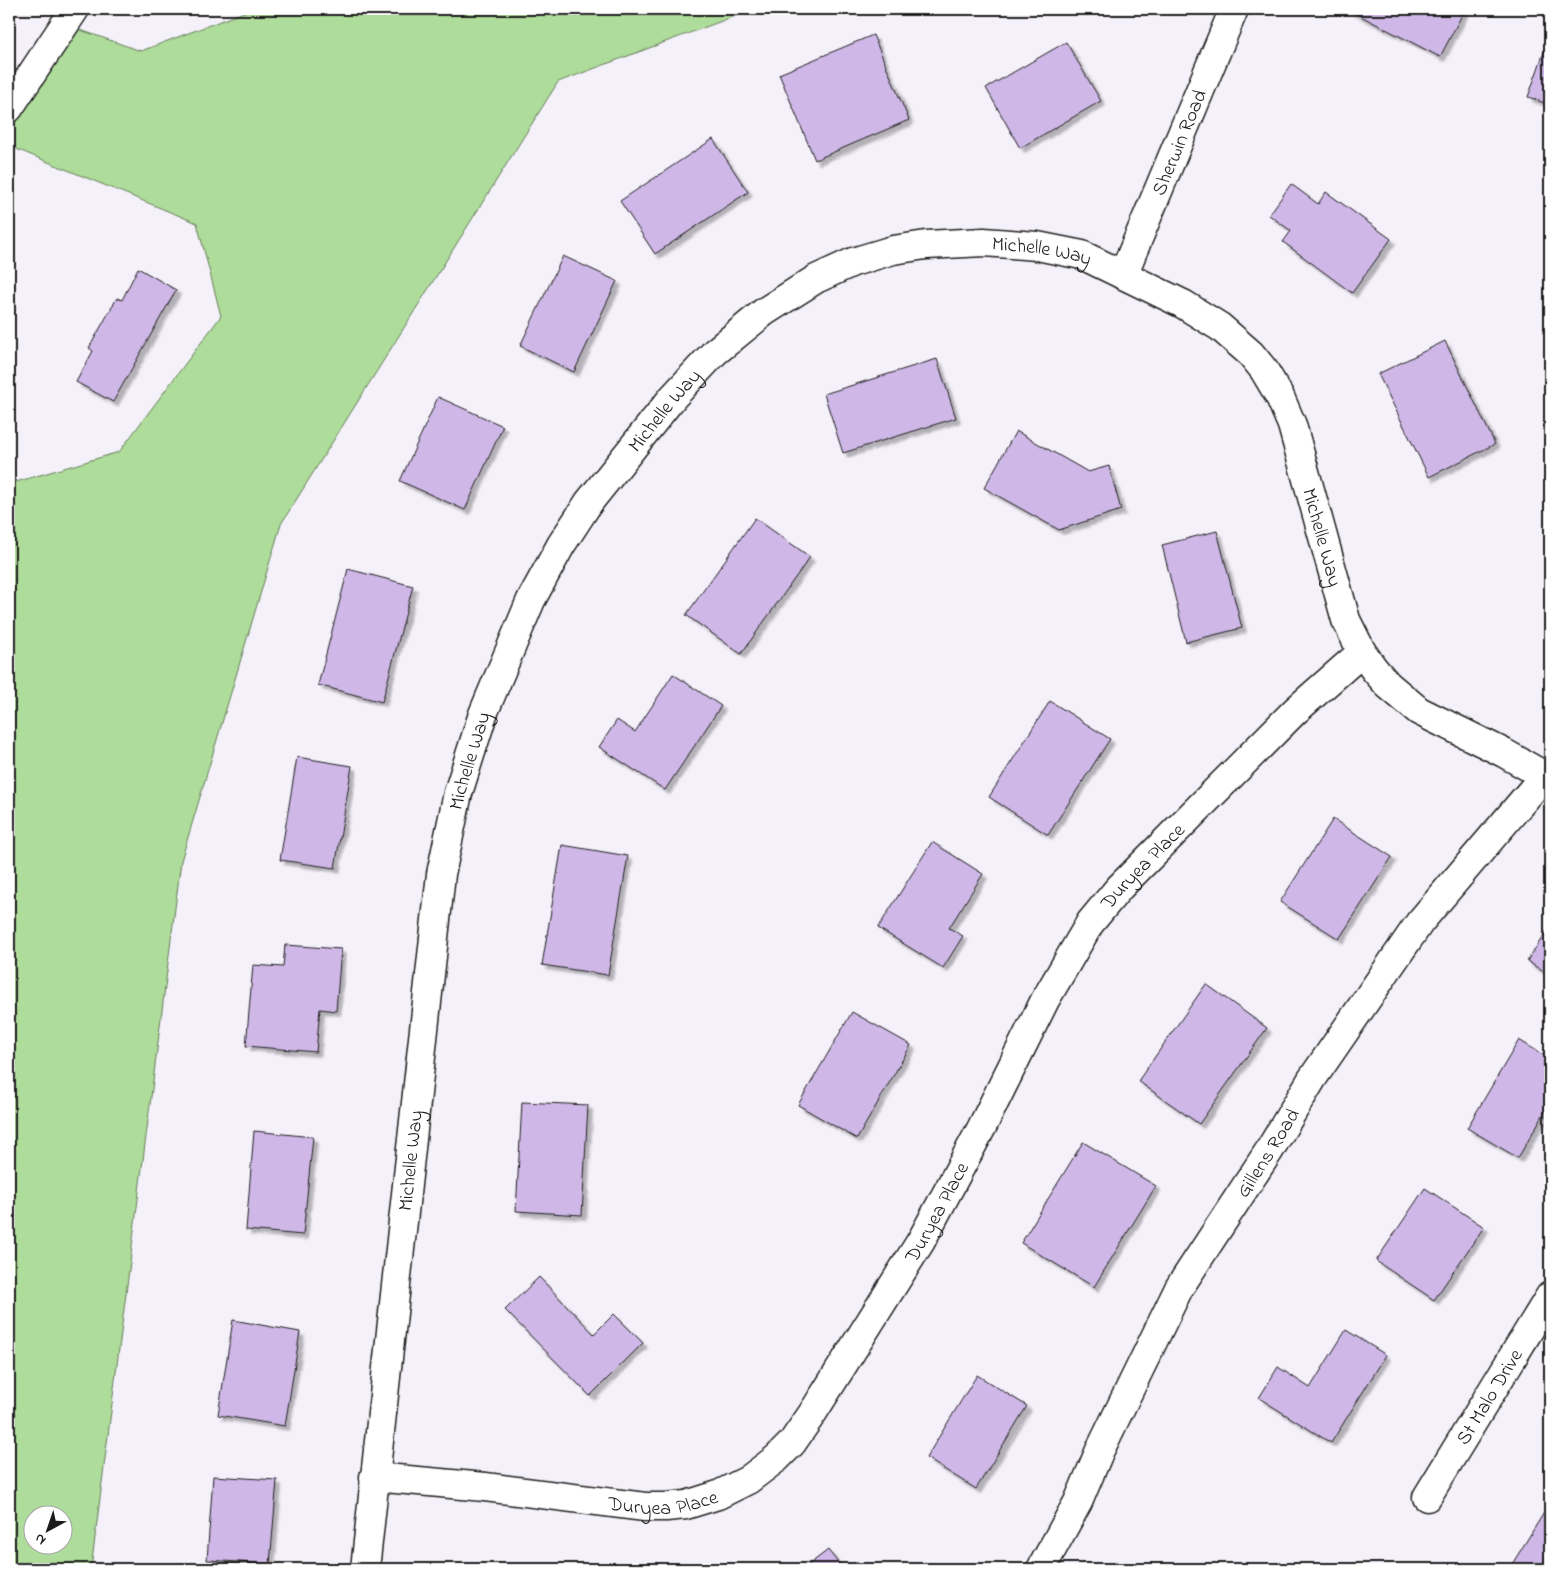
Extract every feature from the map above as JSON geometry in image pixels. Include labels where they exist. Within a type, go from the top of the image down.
[{"type":"street","points":[[9,108],[75,9]]},
{"type":"street","name":"Sherwin Road","points":[[1123,275],[1234,9]]},
{"type":"street","name":"Michelle Way","points":[[365,1569],[441,874],[458,793],[483,714],[531,600],[561,545],[590,502],[673,397],[715,352],[764,312],[824,276],[854,262],[893,250],[926,245],[984,242],[1038,246],[1082,255],[1183,304],[1220,327],[1251,354],[1264,370],[1280,397],[1292,425],[1346,620],[1362,652],[1388,685],[1419,711],[1548,775]]},
{"type":"street","name":"Duryea Place","points":[[374,1476],[485,1487],[645,1507],[666,1507],[686,1505],[718,1495],[748,1480],[777,1458],[792,1443],[812,1414],[920,1241],[982,1127],[1045,1000],[1090,923],[1119,888],[1289,717],[1362,652]]},
{"type":"street","name":"Gillens Road","points":[[1041,1569],[1078,1502],[1100,1450],[1179,1288],[1312,1079],[1420,922],[1548,775]]},
{"type":"street","name":"St Malo Drive","points":[[1427,1497],[1550,1296]]},
{"type":"green space","points":[[252,9],[754,9],[558,82],[281,524],[181,861],[91,1569],[9,1569],[9,484],[119,452],[221,316],[197,223],[9,146],[9,98],[63,24],[141,51]]},
{"type":"building","points":[[1347,9],[1465,9],[1440,57]]},
{"type":"building","points":[[873,35],[909,120],[815,160],[779,74]]},
{"type":"building","points":[[1550,38],[1550,105],[1528,97]]},
{"type":"building","points":[[1066,42],[1101,101],[1020,148],[986,88]]},
{"type":"building","points":[[713,139],[748,192],[655,254],[620,201]]},
{"type":"building","points":[[1291,184],[1318,204],[1326,192],[1391,239],[1352,293],[1283,242],[1291,231],[1269,215]]},
{"type":"building","points":[[563,256],[617,281],[574,372],[520,346]]},
{"type":"building","points":[[138,268],[176,290],[113,402],[76,382],[93,351],[89,348],[117,298],[122,300]]},
{"type":"building","points":[[1445,341],[1495,444],[1429,477],[1378,374]]},
{"type":"building","points":[[937,359],[956,418],[843,453],[824,394]]},
{"type":"building","points":[[438,397],[503,426],[465,510],[400,481]]},
{"type":"building","points":[[1016,431],[1088,472],[1109,466],[1121,510],[1059,530],[984,488]]},
{"type":"building","points":[[755,518],[810,557],[741,654],[686,615]]},
{"type":"building","points":[[1217,531],[1242,628],[1186,642],[1162,545]]},
{"type":"building","points":[[348,569],[413,586],[382,702],[318,685]]},
{"type":"building","points":[[673,674],[721,706],[665,790],[599,747],[617,720],[635,732]]},
{"type":"building","points":[[1050,701],[1110,739],[1048,835],[989,797]]},
{"type":"building","points":[[297,757],[352,766],[335,868],[280,860]]},
{"type":"building","points":[[1333,819],[1392,857],[1339,939],[1280,902]]},
{"type":"building","points":[[932,842],[983,874],[949,928],[963,936],[943,968],[878,928]]},
{"type":"building","points":[[562,845],[628,856],[608,975],[542,965]]},
{"type":"building","points":[[1550,926],[1550,976],[1527,961]]},
{"type":"building","points":[[285,945],[341,949],[336,1011],[320,1009],[316,1052],[246,1046],[253,965],[283,967]]},
{"type":"building","points":[[1206,984],[1267,1028],[1199,1124],[1138,1081]]},
{"type":"building","points":[[852,1012],[911,1045],[857,1139],[798,1105]]},
{"type":"building","points":[[1519,1040],[1550,1059],[1550,1103],[1518,1158],[1467,1128]]},
{"type":"building","points":[[522,1102],[588,1105],[582,1215],[516,1211]]},
{"type":"building","points":[[254,1131],[313,1137],[303,1235],[246,1230]]},
{"type":"building","points":[[1083,1142],[1156,1186],[1094,1287],[1021,1243]]},
{"type":"building","points":[[1425,1188],[1484,1227],[1434,1300],[1376,1261]]},
{"type":"building","points":[[539,1277],[594,1334],[614,1314],[643,1343],[590,1396],[505,1310]]},
{"type":"building","points":[[233,1320],[300,1332],[285,1426],[218,1415]]},
{"type":"building","points":[[1346,1330],[1386,1355],[1331,1443],[1259,1398],[1278,1367],[1310,1388]]},
{"type":"building","points":[[977,1375],[1027,1406],[976,1489],[926,1458]]},
{"type":"building","points":[[213,1476],[277,1480],[270,1564],[207,1560]]},
{"type":"building","points":[[1550,1503],[1550,1569],[1509,1569]]},
{"type":"building","points":[[828,1550],[843,1569],[803,1569]]}]
